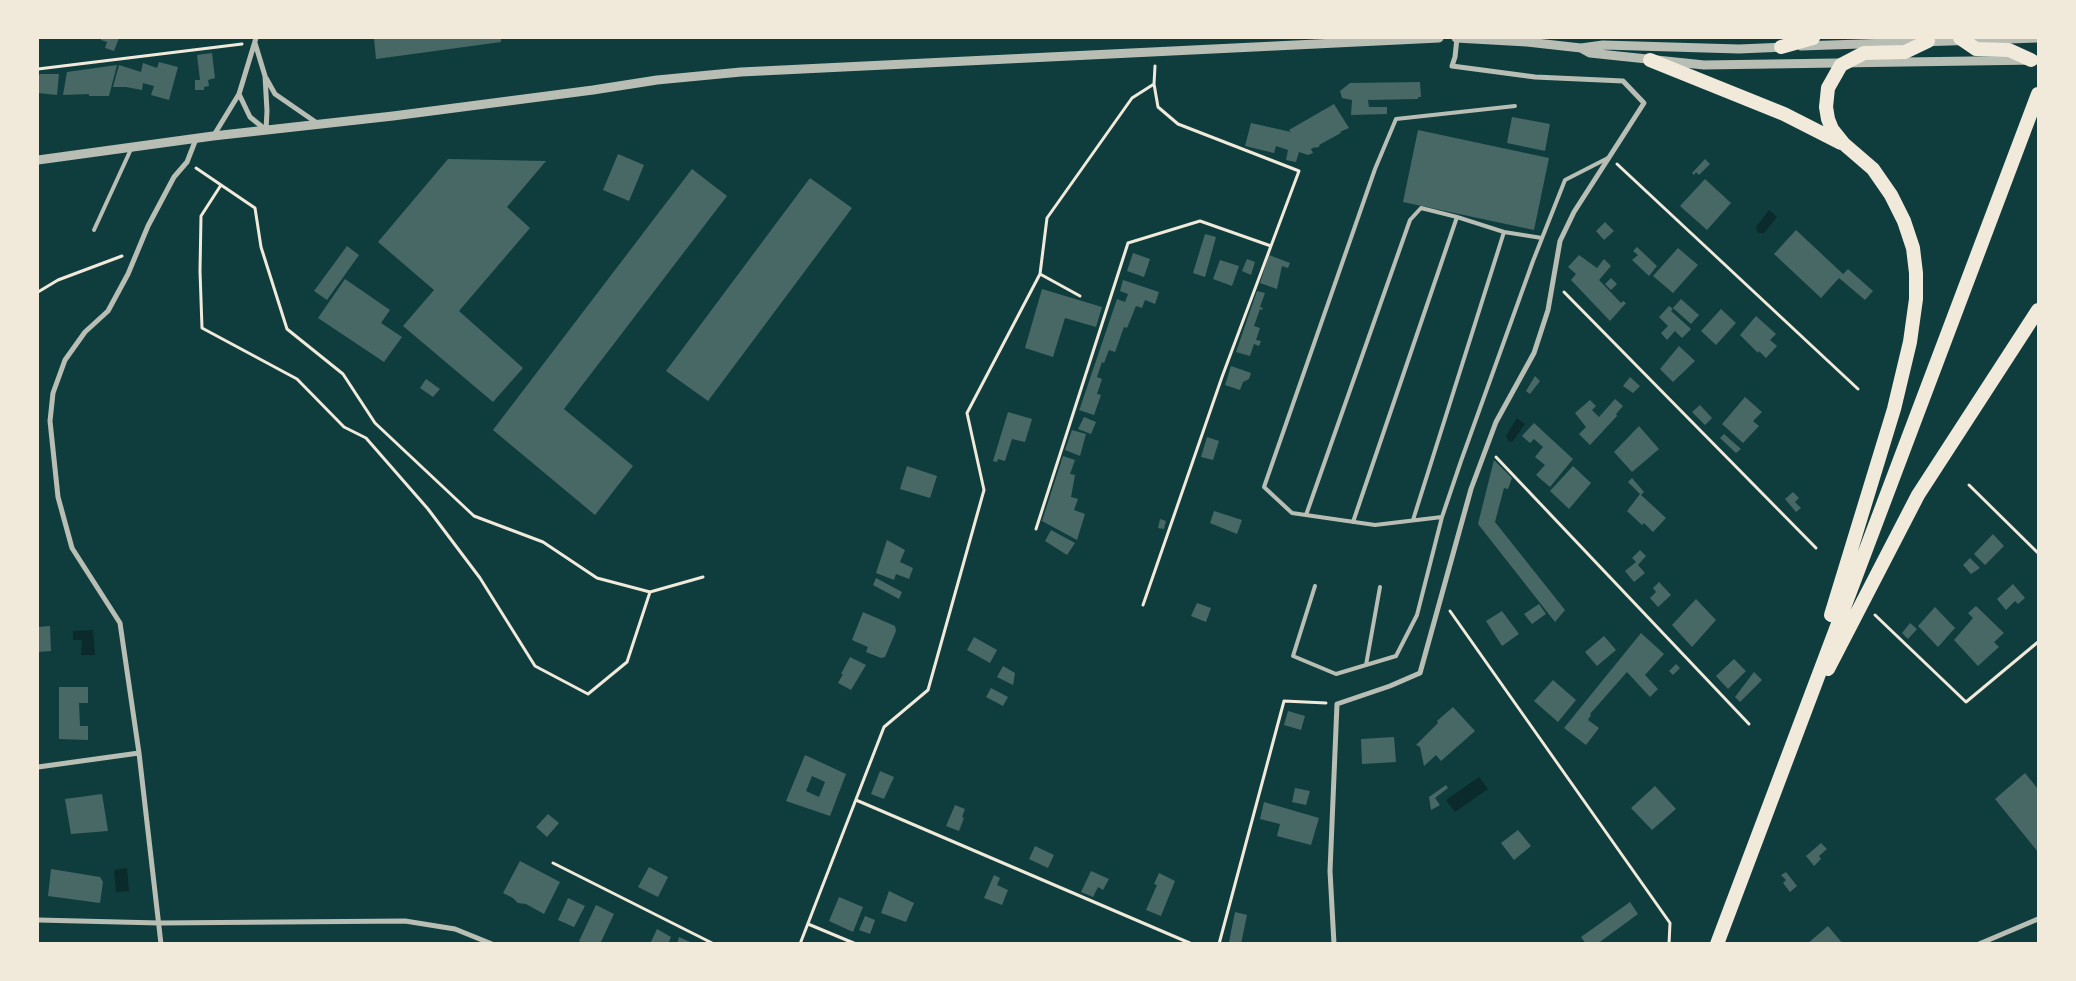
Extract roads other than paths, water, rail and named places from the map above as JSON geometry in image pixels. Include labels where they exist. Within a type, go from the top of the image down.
[{"type":"highway","points":[[1782,47],[1813,38]]},
{"type":"highway","points":[[1961,39],[1976,50],[2009,50],[2031,60]]},
{"type":"highway","points":[[1798,726],[1894,409],[1910,342],[1916,299],[1916,273],[1913,248],[1904,221],[1891,195],[1873,169],[1844,144],[1832,129],[1826,107],[1828,88],[1841,65],[1864,53],[1905,52],[1928,41]]},
{"type":"highway","points":[[1650,60],[1767,106],[1844,144]]},
{"type":"highway","points":[[1717,944],[2038,94]]},
{"type":"highway","points":[[1798,726],[1918,495],[2038,310]]},
{"type":"street","points":[[38,160],[317,123],[393,116],[657,80],[741,72],[1439,38]]},
{"type":"street","points":[[1334,944],[1330,871],[1337,704],[1390,686],[1420,673],[1471,489],[1496,422],[1534,353],[1548,310],[1560,241],[1574,212],[1644,103],[1623,81],[1535,76],[1452,66],[1455,57],[1456,38],[1581,48],[1603,45],[1739,49],[1961,39],[2038,38]]},
{"type":"street","points":[[255,40],[265,76],[266,130]]},
{"type":"street","points":[[213,136],[239,94],[255,40]]},
{"type":"street","points":[[1581,48],[1590,53],[1704,65],[1841,65],[2031,60]]},
{"type":"street","points":[[265,76],[275,94],[317,123]]},
{"type":"street","points":[[239,94],[250,117],[266,130]]},
{"type":"street","points":[[161,944],[120,622],[72,548],[58,497],[50,421],[53,393],[65,360],[86,332],[108,311],[128,274],[137,251],[174,177],[187,162],[196,139]]},
{"type":"street","points":[[38,767],[138,753]]},
{"type":"street","points":[[1979,944],[2038,919]]},
{"type":"street","points":[[38,920],[159,923],[404,921],[455,929],[492,944]]},
{"type":"lane","points":[[1442,517],[1375,525],[1292,513],[1264,487],[1375,169],[1396,119],[1515,106]]},
{"type":"lane","points":[[94,230],[132,147]]},
{"type":"lane","points":[[1315,586],[1293,656],[1336,674],[1396,656],[1417,615],[1442,517],[1460,461],[1565,180],[1610,157]]},
{"type":"lane","points":[[1306,515],[1410,220],[1421,208],[1504,232],[1542,238]]},
{"type":"lane","points":[[1354,522],[1457,217]]},
{"type":"lane","points":[[1413,520],[1504,232]]},
{"type":"lane","points":[[1366,665],[1380,587]]},
{"type":"water","points":[[1769,210],[1777,217],[1764,233],[1758,233],[1756,227]]},
{"type":"water","points":[[1517,418],[1525,424],[1513,441],[1509,442],[1506,436]]},
{"type":"water","points":[[93,630],[95,655],[81,655],[82,640],[73,640],[73,631]]},
{"type":"water","points":[[1479,777],[1488,789],[1455,812],[1446,800]]},
{"type":"water","points":[[127,868],[129,891],[116,892],[114,870]]}]
